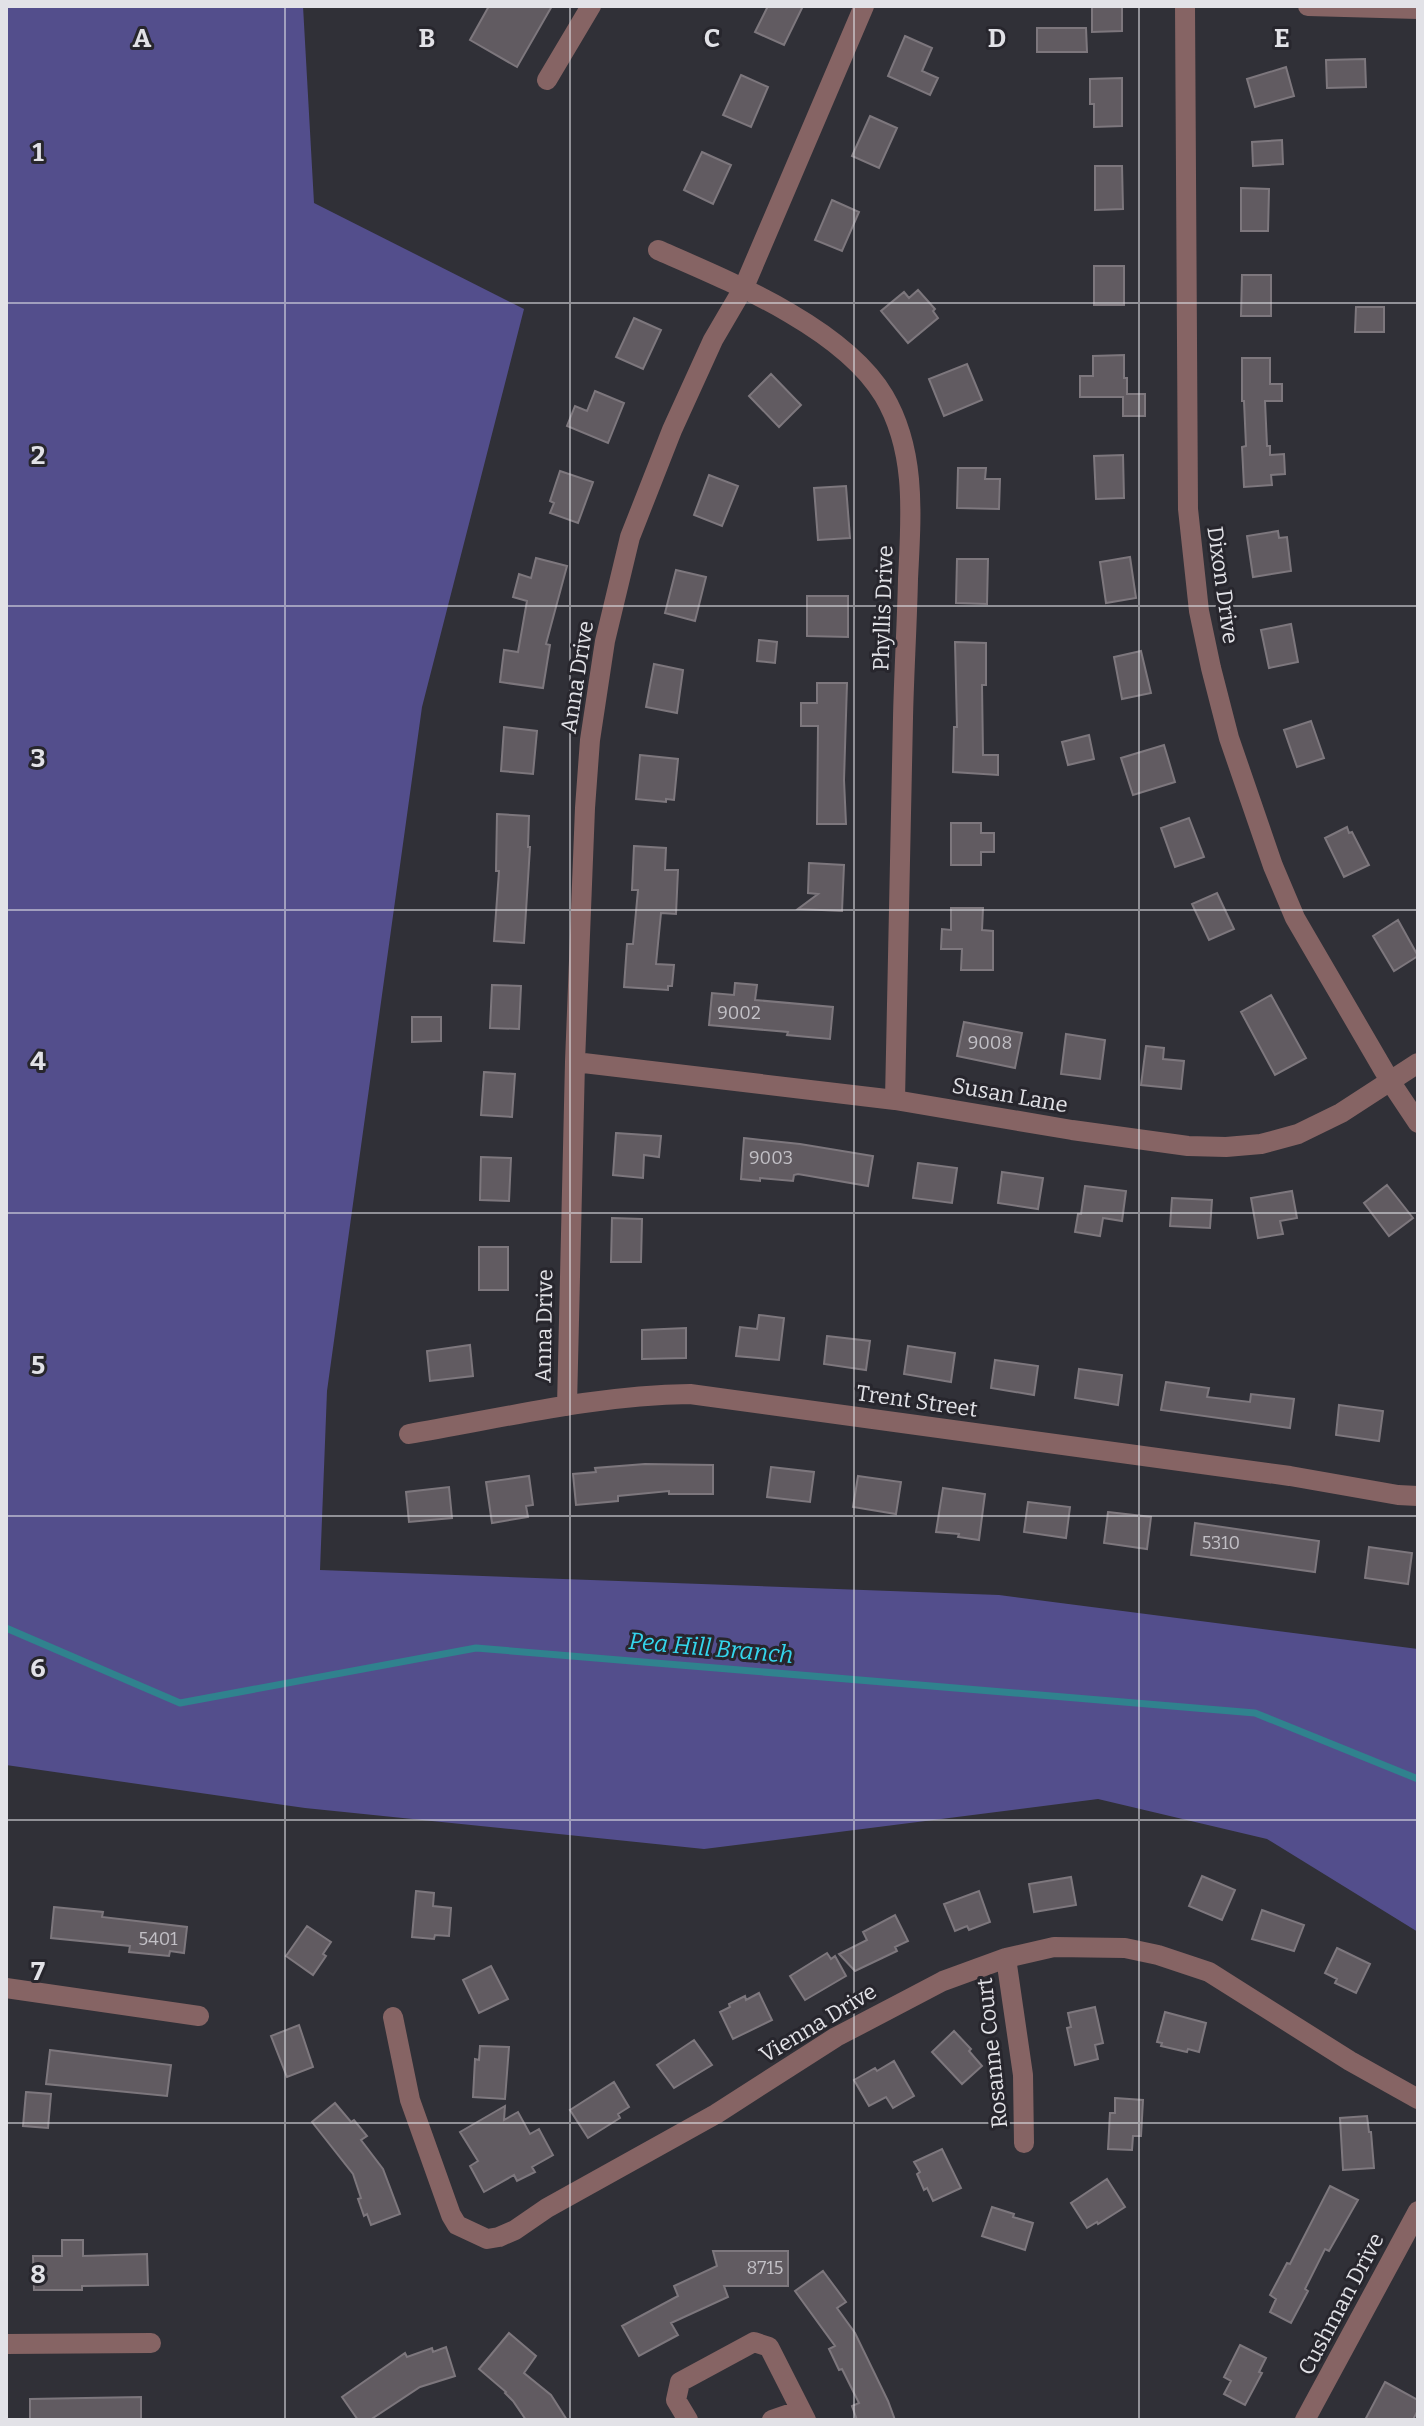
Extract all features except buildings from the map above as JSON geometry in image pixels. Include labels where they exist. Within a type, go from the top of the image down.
[{"type":"street","points":[[547,80],[591,6]]},
{"type":"street","name":"Anna Drive","points":[[567,1406],[585,808],[590,740],[605,641],[635,524],[672,430],[713,340],[744,287],[864,6]]},
{"type":"street","name":"Dixon Drive","points":[[1185,6],[1188,509],[1199,611],[1229,738],[1273,866],[1295,918],[1390,1081],[1418,1123]]},
{"type":"street","points":[[1308,6],[1418,9]]},
{"type":"street","name":"Phyllis Drive","points":[[658,250],[744,287],[829,338],[854,359],[884,395],[896,420],[905,451],[910,477],[910,541],[895,1100]]},
{"type":"street","name":"Susan Lane","points":[[575,1062],[895,1100],[1188,1146],[1226,1147],[1261,1144],[1298,1134],[1341,1113],[1418,1063]]},
{"type":"street","name":"Trent Street","points":[[409,1434],[647,1394],[690,1394],[1418,1496]]},
{"type":"street","name":"Vienna Drive","points":[[393,2017],[410,2100],[447,2205],[457,2225],[487,2239],[515,2230],[602,2177],[716,2114],[836,2037],[943,1981],[1006,1958],[1054,1947],[1125,1948],[1209,1972],[1337,2054],[1418,2099]]},
{"type":"street","name":"Rosanne Court","points":[[1006,1958],[1023,2075],[1024,2143]]},
{"type":"street","points":[[6,1988],[199,2016]]},
{"type":"street","name":"Cushman Drive","points":[[1305,2420],[1418,2211]]},
{"type":"street","points":[[688,2420],[676,2400],[680,2382],[754,2342],[769,2347],[803,2415],[772,2420]]},
{"type":"street","points":[[6,2344],[151,2343]]},
{"type":"shaded area","points":[[6,6],[303,6],[314,203],[524,309],[422,707],[327,1391],[320,1570],[999,1595],[1418,1649],[1418,1932],[1267,1839],[1098,1799],[704,1849],[305,1808],[6,1765]]},
{"type":"waterway","name":"Pea Hill Branch","points":[[6,1628],[180,1703],[476,1648],[1255,1713],[1418,1779]]}]
